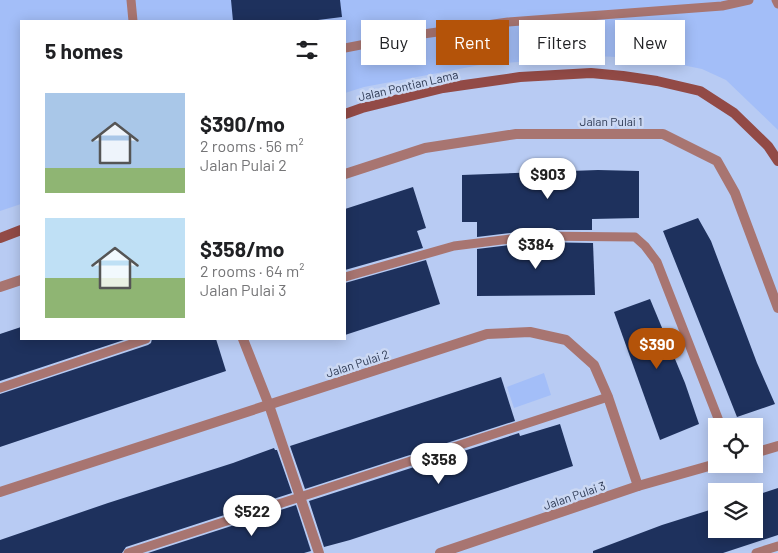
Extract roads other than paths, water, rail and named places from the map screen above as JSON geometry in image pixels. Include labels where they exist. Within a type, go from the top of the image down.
[{"type":"street","name":"Jalan Pontian Lama","points":[[346,114],[443,88],[520,77],[591,73],[623,76],[700,91],[734,113],[768,146],[778,161]]},
{"type":"street","name":"Jalan Pulai 1","points":[[346,174],[425,148],[516,134],[663,134],[717,161],[735,193],[778,308]]},
{"type":"street","points":[[0,238],[20,230]]},
{"type":"street","points":[[0,287],[20,280]]},
{"type":"street","name":"Jalan Pulai 2","points":[[0,492],[487,334],[530,332],[566,340],[594,364],[608,398],[638,486]]},
{"type":"street","points":[[243,340],[269,405],[320,553]]},
{"type":"street","points":[[763,450],[778,446]]},
{"type":"street","name":"Jalan Pulai 3","points":[[440,553],[638,486],[708,466]]},
{"type":"lane","points":[[131,0],[133,20]]},
{"type":"lane","points":[[346,48],[402,37],[508,22],[722,6],[749,0]]},
{"type":"lane","points":[[776,0],[778,4]]},
{"type":"lane","points":[[346,277],[454,246],[533,236],[635,237],[645,246],[657,262],[718,418]]},
{"type":"lane","points":[[0,388],[143,340]]},
{"type":"lane","points":[[128,553],[608,398]]},
{"type":"lane","points":[[756,553],[778,546]]}]
